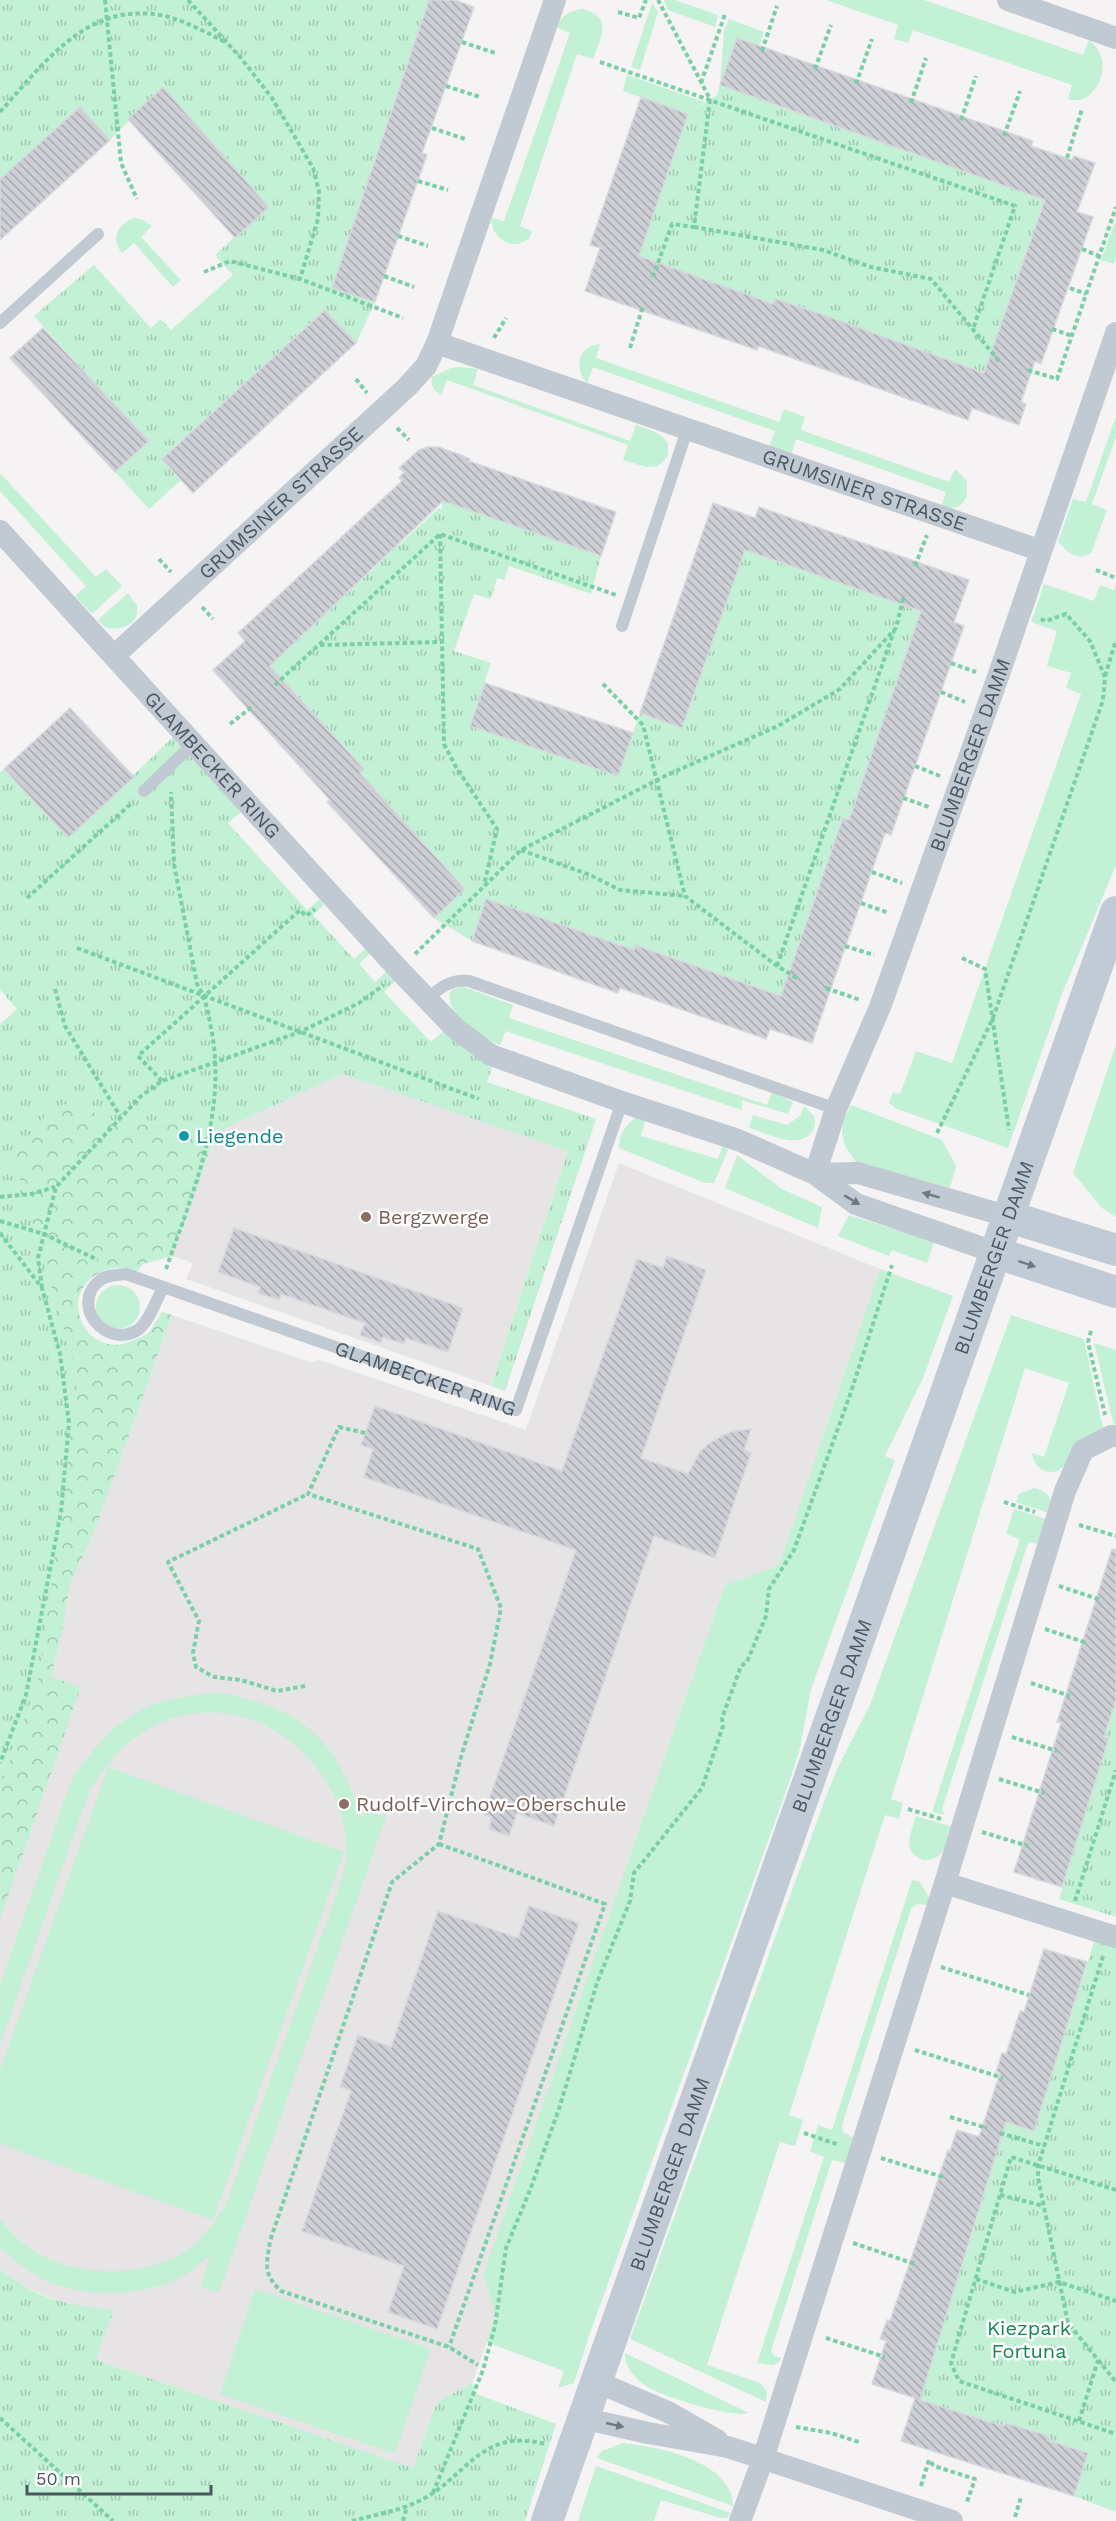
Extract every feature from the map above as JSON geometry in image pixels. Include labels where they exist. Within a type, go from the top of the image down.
[{"type":"main road","name":"BLUMBERGER DAMM","points":[[547,2521],[1116,912]]},
{"type":"main road","points":[[1010,1217],[1116,1250]]},
{"type":"main road","points":[[997,1253],[1116,1292]]},
{"type":"street","name":"GRUMSINER STRASSE","points":[[115,655],[407,387],[426,366],[437,343],[555,0]]},
{"type":"street","points":[[1008,0],[1116,38]]},
{"type":"street","name":"BLUMBERGER DAMM","points":[[815,1174],[836,1108],[880,1007],[999,674],[1116,333]]},
{"type":"street","name":"GRUMSINER STRASSE","points":[[437,343],[1040,550]]},
{"type":"street","name":"GLAMBECKER RING","points":[[0,531],[91,640],[115,655],[400,971],[455,1028],[491,1055],[622,1102],[738,1140],[815,1174],[856,1204],[997,1253]]},
{"type":"street","name":"GLAMBECKER RING","points":[[815,1174],[858,1173],[1010,1217]]},
{"type":"street","points":[[740,2521],[763,2459],[921,1960],[1065,1491],[1083,1450],[1111,1430]]},
{"type":"street","points":[[945,1883],[1110,1942]]},
{"type":"street","points":[[595,2381],[645,2402],[728,2447]]},
{"type":"street","points":[[582,2418],[648,2433],[728,2447],[952,2521]]},
{"type":"lane","points":[[0,323],[98,234]]},
{"type":"lane","points":[[622,626],[687,430]]},
{"type":"lane","points":[[144,791],[194,743]]},
{"type":"lane","points":[[428,999],[447,983],[460,980],[469,981],[836,1108]]},
{"type":"lane","name":"GLAMBECKER RING","points":[[161,1288],[516,1410],[622,1102]]},
{"type":"lane","points":[[126,1274],[161,1288],[139,1328],[127,1334],[113,1334],[97,1327],[90,1317],[89,1303],[92,1290],[99,1280],[126,1274]]},
{"type":"path","points":[[105,0],[121,163],[137,198]]},
{"type":"path","points":[[188,0],[272,98],[313,168],[319,191],[318,219],[300,279]]},
{"type":"path","points":[[618,12],[639,18],[646,0]]},
{"type":"path","points":[[658,0],[710,99],[694,227]]},
{"type":"path","points":[[762,51],[777,6]]},
{"type":"path","points":[[0,112],[56,50],[86,26],[106,15],[147,13],[166,16],[227,43]]},
{"type":"path","points":[[701,83],[725,14]]},
{"type":"path","points":[[815,69],[831,25]]},
{"type":"path","points":[[856,84],[872,39]]},
{"type":"path","points":[[462,42],[495,53]]},
{"type":"path","points":[[910,103],[926,58]]},
{"type":"path","points":[[600,62],[1015,206],[973,329]]},
{"type":"path","points":[[961,120],[976,76]]},
{"type":"path","points":[[446,86],[480,97]]},
{"type":"path","points":[[1004,136],[1020,91]]},
{"type":"path","points":[[1067,158],[1082,109]]},
{"type":"path","points":[[432,128],[465,139]]},
{"type":"path","points":[[418,181],[448,190]]},
{"type":"path","points":[[1028,370],[1057,379],[1116,207]]},
{"type":"path","points":[[653,277],[672,224],[823,250],[871,267],[931,279],[999,361]]},
{"type":"path","points":[[398,236],[428,246]]},
{"type":"path","points":[[1082,249],[1099,256]]},
{"type":"path","points":[[204,272],[230,261],[300,279],[404,318]]},
{"type":"path","points":[[384,276],[414,287]]},
{"type":"path","points":[[1070,288],[1086,294]]},
{"type":"path","points":[[630,348],[643,306]]},
{"type":"path","points":[[1052,329],[1072,336]]},
{"type":"path","points":[[915,566],[936,515]]},
{"type":"path","points":[[440,534],[631,600]]},
{"type":"path","points":[[440,534],[444,744],[456,767],[497,829],[484,886]]},
{"type":"path","points":[[275,685],[440,534]]},
{"type":"path","points":[[1096,570],[1116,578]]},
{"type":"path","points":[[777,966],[896,628],[904,595]]},
{"type":"path","points":[[1046,621],[1066,614],[1090,641],[1105,677]]},
{"type":"path","points":[[0,1763],[26,1695],[61,1512],[69,1424],[60,1353],[42,1288],[38,1258],[56,1186],[120,1116],[141,1096],[162,1081],[300,1032],[359,1003],[400,971],[521,850],[657,780],[778,726],[840,689],[896,628]]},
{"type":"path","points":[[937,1133],[993,1018],[1103,700],[1105,677],[1116,640]]},
{"type":"path","points":[[319,645],[442,642]]},
{"type":"path","points":[[951,663],[976,672]]},
{"type":"path","points":[[603,684],[643,725],[685,896]]},
{"type":"path","points":[[941,692],[966,702]]},
{"type":"path","points":[[231,724],[253,706]]},
{"type":"path","points":[[915,766],[940,776]]},
{"type":"path","points":[[161,1288],[201,1169],[216,1096],[216,1062],[205,996],[197,984],[174,864],[170,814],[171,767]]},
{"type":"path","points":[[27,898],[144,791]]},
{"type":"path","points":[[903,798],[929,807]]},
{"type":"path","points":[[521,850],[590,875],[620,890],[685,896],[777,966],[797,978]]},
{"type":"path","points":[[872,872],[903,883]]},
{"type":"path","points":[[861,903],[892,915]]},
{"type":"path","points":[[162,1081],[138,1056],[300,910],[306,916]]},
{"type":"path","points":[[845,946],[878,957]]},
{"type":"path","points":[[77,948],[479,1099]]},
{"type":"path","points":[[962,958],[985,969],[1009,1130],[1028,1165]]},
{"type":"path","points":[[826,988],[880,1007]]},
{"type":"path","points":[[55,989],[65,1026],[120,1116]]},
{"type":"path","points":[[0,1197],[31,1194],[56,1186]]},
{"type":"path","points":[[0,1221],[44,1234],[126,1274]]},
{"type":"path","points":[[0,1233],[42,1288]]},
{"type":"path","points":[[433,2493],[483,2370],[495,2326],[506,2248],[559,2109],[597,1983],[630,1901],[634,1873],[702,1788],[723,1726],[722,1718],[741,1666],[747,1662],[766,1616],[769,1588],[794,1550],[850,1395],[892,1265]]},
{"type":"path","points":[[1091,1331],[1088,1342],[1111,1430]]},
{"type":"path","points":[[305,1686],[277,1690],[241,1680],[214,1677],[196,1667],[193,1653],[199,1621],[168,1562],[308,1494],[339,1427],[365,1433]]},
{"type":"path","points":[[308,1494],[478,1549],[501,1608],[490,1664],[461,1757],[439,1844],[392,1882],[270,2241],[266,2271],[271,2282],[280,2290],[449,2347],[478,2365]]},
{"type":"path","points":[[1004,1502],[1116,1536]]},
{"type":"path","points":[[1037,1580],[1101,1600]]},
{"type":"path","points":[[1024,1623],[1087,1643]]},
{"type":"path","points":[[1008,1676],[1070,1696]]},
{"type":"path","points":[[992,1730],[1057,1751]]},
{"type":"path","points":[[1073,1908],[1116,1770]]},
{"type":"path","points":[[979,1773],[1044,1792]]},
{"type":"path","points":[[908,1809],[1028,1846]]},
{"type":"path","points":[[439,1844],[605,1904],[449,2347]]},
{"type":"path","points":[[1110,1942],[1044,2146],[1038,2166],[1038,2178],[1068,2323],[1116,2382]]},
{"type":"path","points":[[921,1960],[1029,1995]]},
{"type":"path","points":[[894,2043],[1003,2078]]},
{"type":"path","points":[[950,2117],[987,2128]]},
{"type":"path","points":[[804,2133],[943,2177]]},
{"type":"path","points":[[1000,2133],[1044,2146]]},
{"type":"path","points":[[1116,2190],[1011,2157],[951,2363],[959,2381],[1116,2433]]},
{"type":"path","points":[[1000,2195],[1044,2206]]},
{"type":"path","points":[[832,2237],[915,2264]]},
{"type":"path","points":[[976,2279],[1015,2292],[1059,2282],[1116,2301]]},
{"type":"path","points":[[802,2331],[885,2357]]},
{"type":"path","points":[[1079,2421],[1098,2360]]},
{"type":"path","points":[[0,2418],[113,2521]]},
{"type":"path","points":[[787,2425],[831,2433],[860,2442]]},
{"type":"path","points":[[352,2521],[407,2506],[433,2493],[478,2454],[499,2443],[529,2440],[551,2446]]},
{"type":"path","points":[[921,2487],[929,2460],[934,2466],[975,2479],[967,2502]]},
{"type":"path","points":[[1015,2517],[1021,2497]]},
{"type":"path","points":[[403,2521],[407,2506]]},
{"type":"shaded area","name":"Bergzwerge","points":[[342,1074],[568,1151],[491,1386],[186,1279],[193,1263],[172,1256],[217,1132]]},
{"type":"shaded area","name":"Rudolf-Virchow-Oberschule","points":[[619,1163],[880,1269],[779,1565],[725,1585],[483,2274],[496,2317],[472,2383],[437,2402],[413,2468],[96,2360],[114,2310],[69,2305],[19,2285],[0,2269],[0,1920],[80,1688],[51,1677],[62,1633],[70,1584],[95,1530],[172,1315],[310,1362],[319,1360],[526,1430]]},
{"type":"green space","points":[[0,0],[429,0],[417,34],[414,56],[410,55],[333,288],[375,302],[356,343],[324,310],[162,459],[181,480],[149,509],[115,472],[148,441],[34,316],[94,265],[151,328],[161,319],[171,330],[233,275],[215,255],[268,207],[163,87],[110,140],[79,107],[0,179]]},
{"type":"green space","points":[[664,0],[674,0],[718,15],[715,27],[668,10]]},
{"type":"green space","points":[[826,0],[924,0],[1083,55],[1089,40],[1097,48],[1101,57],[1103,67],[1099,82],[1095,89],[1083,99],[1068,99],[1072,85],[913,30],[908,43],[894,39],[898,25]]},
{"type":"green space","points":[[652,3],[658,12],[640,70],[631,67]]},
{"type":"green space","points":[[582,9],[592,12],[602,22],[601,35],[593,59],[577,54],[520,226],[532,231],[529,239],[510,244],[497,236],[492,218],[504,221],[570,33],[556,27],[566,14]]},
{"type":"green space","points":[[729,19],[764,32],[759,46],[737,38],[720,85],[724,31]]},
{"type":"green space","points":[[627,75],[705,102],[688,114],[623,91]]},
{"type":"green space","points":[[720,85],[1038,188],[1035,197],[1045,200],[984,373],[963,365],[941,363],[942,357],[860,329],[753,297],[730,294],[732,289],[668,267],[637,261],[688,114],[717,95]]},
{"type":"green space","points":[[134,218],[143,220],[152,226],[141,237],[181,280],[173,287],[134,243],[122,253],[118,247],[116,237],[120,228]]},
{"type":"green space","points":[[1116,219],[1116,258],[1114,264],[1101,260]]},
{"type":"green space","points":[[600,344],[596,358],[779,422],[784,409],[805,417],[801,430],[949,482],[955,469],[967,481],[967,496],[957,507],[941,508],[946,492],[796,439],[791,455],[769,447],[775,431],[593,367],[587,383],[580,371],[580,358],[587,348]]},
{"type":"green space","points":[[451,368],[478,369],[473,385],[630,441],[636,425],[649,430],[661,436],[668,443],[668,456],[658,466],[646,467],[623,460],[628,445],[447,380],[441,395],[435,390],[432,386],[432,377]]},
{"type":"green space","points":[[1116,416],[1116,437],[1092,504],[1107,510],[1091,553],[1086,556],[1077,556],[1058,542],[1073,499],[1086,502]]},
{"type":"green space","points":[[0,473],[96,577],[106,569],[122,586],[92,614],[75,596],[86,586],[0,491]]},
{"type":"green space","points":[[443,501],[601,556],[591,594],[509,566],[504,580],[497,578],[491,599],[474,594],[454,651],[491,663],[470,725],[618,776],[640,713],[683,727],[744,550],[786,565],[788,560],[807,572],[921,610],[849,820],[782,996],[636,945],[633,950],[487,899],[472,941],[434,918],[465,888],[360,773],[364,769],[268,667],[382,561],[380,557],[394,543],[398,546],[439,508],[441,510]]},
{"type":"green space","points":[[1044,584],[1094,601],[1100,585],[1114,590],[1116,584],[1116,865],[1062,994],[1008,1148],[897,1109],[889,1103],[893,1092],[900,1094],[916,1051],[952,1063],[1081,694],[1066,688],[1071,673],[1047,666],[1057,631],[1031,622]]},
{"type":"green space","points":[[128,593],[137,606],[135,618],[123,627],[106,628],[98,620]]},
{"type":"green space","points":[[173,737],[241,812],[228,823],[307,910],[320,899],[324,905],[313,915],[354,959],[365,949],[370,954],[359,964],[375,982],[386,972],[395,981],[384,992],[431,1042],[443,1032],[492,1068],[487,1082],[596,1119],[505,1391],[491,1386],[568,1151],[342,1074],[217,1132],[173,1120],[124,1127],[73,1102],[52,1108],[13,1156],[78,1378],[39,1678],[0,1789],[0,1024],[17,1009],[0,990],[0,772],[4,769],[68,838]]},
{"type":"green space","points":[[464,987],[513,1005],[509,1018],[767,1105],[772,1092],[793,1102],[788,1114],[742,1100],[742,1110],[506,1031],[500,1045],[476,1031],[453,1009],[450,993],[453,989]]},
{"type":"green space","points":[[1116,1044],[1116,1217],[1102,1208],[1073,1173]]},
{"type":"green space","points":[[73,1102],[124,1127],[173,1120],[217,1132],[172,1256],[143,1264],[137,1272],[115,1268],[105,1270],[94,1276],[84,1287],[79,1300],[79,1313],[84,1326],[92,1336],[104,1343],[118,1345],[140,1338],[150,1331],[162,1312],[172,1315],[95,1530],[70,1584],[62,1633],[51,1677],[81,1687],[0,1920],[0,1142],[13,1156],[52,1108]]},
{"type":"green space","points":[[851,1105],[942,1140],[956,1166],[950,1188],[856,1162],[845,1146],[842,1134],[843,1122]]},
{"type":"green space","points":[[804,1106],[814,1116],[815,1123],[812,1132],[804,1138],[788,1140],[749,1128],[753,1115],[787,1125],[800,1116]]},
{"type":"green space","points":[[635,1118],[645,1121],[641,1136],[718,1159],[723,1145],[728,1150],[714,1183],[705,1183],[619,1148],[623,1131]]},
{"type":"green space","points":[[737,1155],[782,1189],[822,1207],[818,1228],[725,1188]]},
{"type":"green space","points":[[849,1215],[934,1242],[927,1263],[892,1250],[889,1256],[838,1236]]},
{"type":"green space","points":[[880,1269],[953,1296],[923,1378],[885,1456],[895,1460],[811,1689],[800,1748],[789,1783],[590,2333],[574,2383],[558,2388],[564,2371],[486,2342],[496,2317],[483,2274],[725,1585],[779,1565]]},
{"type":"green space","points":[[118,1285],[133,1292],[140,1307],[133,1322],[118,1329],[103,1322],[96,1307],[103,1292]]},
{"type":"green space","points":[[1011,1315],[1084,1339],[1103,1429],[1082,1440],[1058,1471],[1045,1471],[1040,1468],[1034,1461],[1032,1453],[1044,1457],[1069,1383],[1025,1368],[891,1799],[903,1803],[899,1819],[885,1815],[789,2115],[803,2120],[795,2146],[780,2142],[707,2365],[760,2383],[767,2391],[766,2402],[630,2339],[824,1802],[837,1769],[870,1705]]},
{"type":"green space","points":[[1094,1343],[1116,1350],[1116,1426],[1114,1426]]},
{"type":"green space","points":[[1034,1488],[1047,1494],[1052,1514],[1016,1502],[1019,1494]]},
{"type":"green space","points":[[1014,1509],[1050,1520],[1042,1545],[1029,1542],[1027,1546],[942,1809],[945,1815],[932,1812],[1020,1539],[1006,1534]]},
{"type":"green space","points":[[221,1693],[249,1699],[274,1708],[313,1732],[329,1749],[342,1769],[361,1820],[366,1810],[386,1817],[219,2293],[201,2287],[210,2256],[180,2278],[148,2289],[112,2293],[76,2290],[60,2286],[33,2273],[0,2248],[0,2218],[16,2237],[37,2252],[60,2263],[84,2269],[110,2271],[136,2269],[160,2263],[183,2253],[202,2237],[226,2205],[344,1869],[346,1860],[343,1825],[333,1793],[315,1765],[291,1742],[263,1725],[232,1715],[198,1713],[164,1721],[152,1727],[120,1750],[103,1770],[89,1792],[0,2045],[0,1985],[72,1779],[103,1739],[134,1714],[170,1700]]},
{"type":"green space","points":[[1116,1700],[1116,1917],[1059,1899],[1108,1738],[1104,1737]]},
{"type":"green space","points":[[108,1767],[344,1852],[213,2220],[0,2144],[0,2070]]},
{"type":"green space","points":[[916,1816],[953,1827],[944,1850],[936,1858],[923,1860],[912,1852],[909,1841]]},
{"type":"green space","points":[[912,1880],[920,1882],[930,1899],[928,1905],[917,1904],[911,1909],[842,2125],[843,2132],[854,2138],[846,2163],[832,2160],[771,2351],[774,2356],[781,2358],[773,2365],[757,2363],[824,2157],[810,2151],[818,2125],[832,2130]]},
{"type":"green space","name":"Kiezpark Fortuna","points":[[1095,1939],[1116,1945],[1116,2512],[1074,2496],[1088,2453],[1047,2441],[1048,2436],[1006,2423],[1004,2426],[920,2400],[960,2271],[962,2250],[967,2251],[986,2189],[983,2188],[1000,2144],[997,2142],[1004,2122],[1034,2131],[1074,2005],[1070,2003],[1076,1983],[1081,1984]]},
{"type":"green space","points":[[0,2269],[27,2288],[40,2294],[67,2303],[114,2310],[96,2360],[413,2468],[437,2402],[472,2383],[477,2394],[556,2424],[525,2521],[0,2521]]},
{"type":"green space","points":[[255,2289],[431,2349],[395,2454],[220,2394]]},
{"type":"green space","points":[[625,2353],[749,2413],[740,2414],[711,2409],[651,2389],[633,2374],[626,2362]]},
{"type":"green space","points":[[623,2443],[673,2453],[707,2467],[720,2478],[729,2491],[733,2506],[597,2458],[602,2451]]},
{"type":"green space","points":[[596,2466],[731,2513],[727,2518],[721,2518],[661,2500],[654,2521],[578,2521]]},
{"type":"building","points":[[429,0],[455,0],[474,7],[422,153],[427,155],[375,302],[332,288]]},
{"type":"building","points":[[737,38],[1033,141],[1031,146],[1072,160],[1074,156],[1095,163],[1077,212],[1093,217],[1041,364],[1035,361],[1021,402],[1026,404],[1019,425],[972,408],[968,420],[758,346],[757,350],[585,291],[600,248],[590,245],[641,97],[688,114],[639,256],[773,304],[775,299],[818,313],[984,373],[1045,200],[720,85]]},
{"type":"building","points":[[163,87],[269,207],[235,238],[128,119]]},
{"type":"building","points":[[80,107],[110,140],[0,240],[0,179]]},
{"type":"building","points":[[325,310],[356,343],[193,493],[162,459]]},
{"type":"building","points":[[43,328],[149,441],[115,472],[10,358]]},
{"type":"building","points":[[438,447],[470,459],[469,461],[616,512],[601,556],[443,501],[270,666],[364,769],[360,773],[465,889],[434,918],[327,802],[330,800],[213,670],[245,641],[238,633],[402,481],[399,478],[404,472],[399,468],[419,450]]},
{"type":"building","points":[[713,503],[755,518],[759,507],[969,580],[954,622],[964,626],[891,835],[885,833],[812,1043],[770,1029],[766,1039],[620,988],[618,993],[472,941],[486,899],[634,950],[635,945],[781,996],[843,818],[849,820],[921,611],[745,550],[682,728],[640,713]]},
{"type":"building","points":[[485,683],[633,733],[618,776],[470,726]]},
{"type":"building","points":[[70,708],[134,777],[68,838],[4,769]]},
{"type":"building","points":[[234,1228],[463,1308],[448,1352],[406,1338],[404,1344],[383,1337],[381,1343],[360,1335],[365,1323],[281,1294],[279,1300],[258,1293],[260,1287],[218,1272]]},
{"type":"building","points":[[667,1256],[706,1270],[641,1458],[688,1474],[700,1452],[709,1443],[730,1432],[751,1429],[744,1450],[751,1453],[715,1558],[654,1536],[554,1826],[517,1813],[509,1836],[489,1829],[492,1817],[484,1814],[576,1550],[364,1477],[373,1449],[361,1445],[375,1406],[562,1471],[637,1259],[663,1268]]},
{"type":"building","points":[[1112,1549],[1116,1550],[1116,1700],[1104,1737],[1109,1738],[1062,1887],[1014,1872],[1061,1723],[1057,1722]]},
{"type":"building","points":[[529,1906],[579,1923],[437,2329],[388,2312],[404,2266],[302,2231],[351,2091],[340,2087],[358,2035],[391,2047],[438,1911],[518,1938]]},
{"type":"building","points":[[1044,1949],[1087,1962],[1034,2131],[1006,2122],[920,2400],[1004,2426],[1005,2423],[1049,2436],[1047,2440],[1088,2453],[1074,2496],[901,2441],[915,2398],[872,2384],[886,2341],[880,2339],[887,2320],[890,2321],[948,2150],[950,2151],[957,2130],[979,2137],[1000,2073],[996,2072],[1002,2053],[1006,2054],[1020,2011],[1024,2012]]},
{"type":"place","name":"Liegende","points":[[184,1136]]},
{"type":"place","name":"Bergzwerge","points":[[366,1217]]},
{"type":"place","name":"Rudolf-Virchow-Oberschule","points":[[344,1804]]}]
